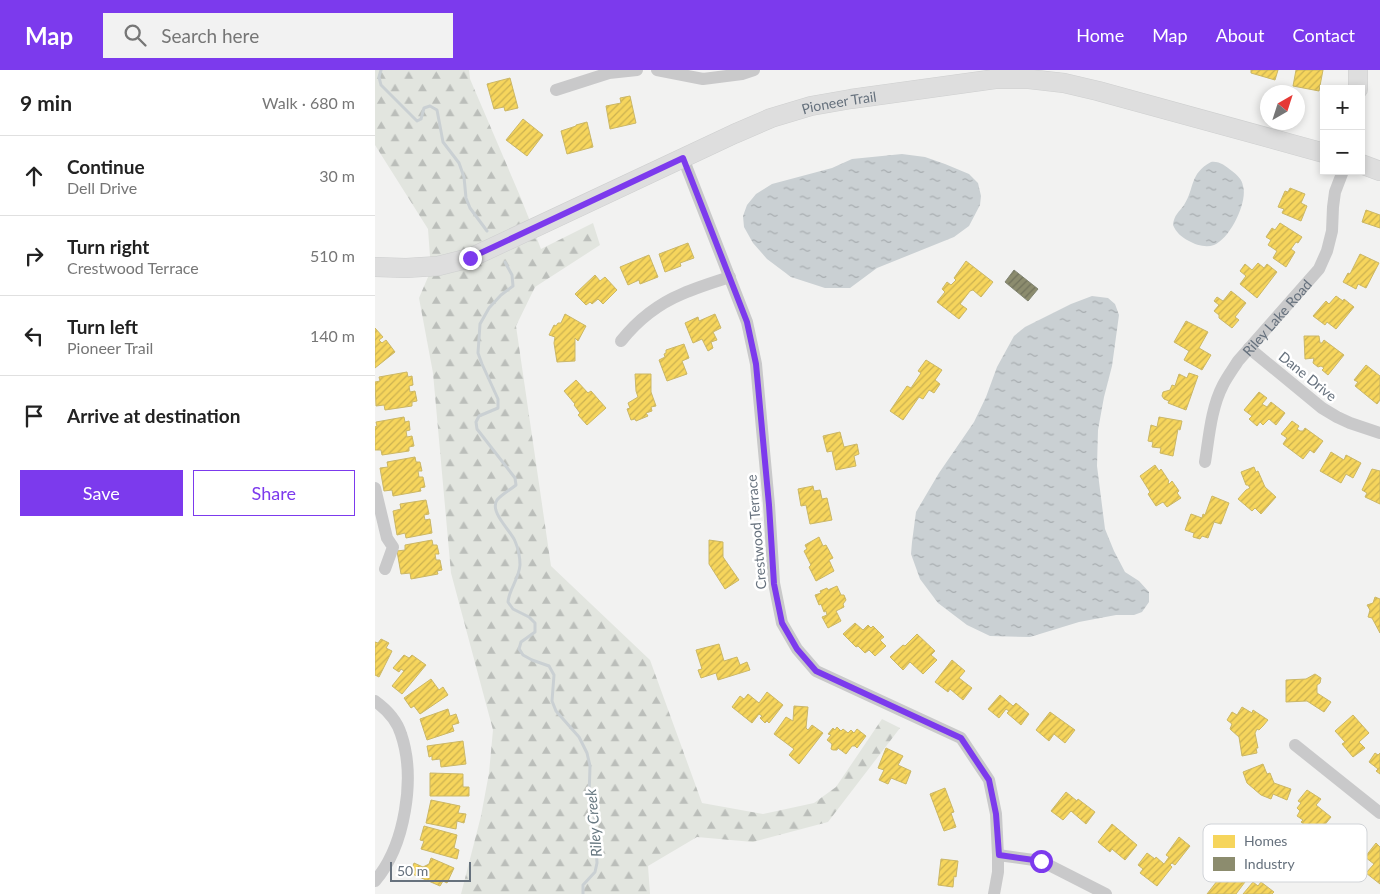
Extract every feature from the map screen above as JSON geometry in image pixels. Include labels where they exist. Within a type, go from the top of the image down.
[{"type":"main road","points":[[1358,70],[1358,85]]},
{"type":"main road","name":"Pioneer Trail","points":[[375,267],[439,266],[470,258],[771,118],[811,106],[995,78],[1064,83],[1320,152]]},
{"type":"main road","points":[[1365,165],[1380,171]]},
{"type":"street","points":[[556,90],[609,73],[637,70]]},
{"type":"street","points":[[657,70],[703,79],[742,74],[754,70]]},
{"type":"street","name":"Crestwood Terrace","points":[[683,158],[747,322],[756,364],[774,584],[782,623],[797,649],[816,671],[961,738],[989,780],[996,814],[999,855],[994,894]]},
{"type":"street","name":"Riley Lake Road","points":[[1205,462],[1213,415],[1222,386],[1238,361],[1319,269],[1327,252],[1332,231],[1335,192],[1341,175]]},
{"type":"street","points":[[621,341],[632,327],[652,311],[681,294],[730,277]]},
{"type":"street","name":"Dane Drive","points":[[1249,348],[1322,408],[1350,423],[1380,433]]},
{"type":"street","points":[[375,488],[387,538],[393,547],[385,569]]},
{"type":"street","points":[[375,701],[392,717],[401,733],[408,776],[401,829],[392,854],[381,875],[375,881]]},
{"type":"street","points":[[1295,745],[1380,813]]},
{"type":"street","points":[[999,855],[1041,861],[1107,894]]},
{"type":"green space","points":[[375,70],[469,70],[470,79],[541,249],[593,223],[600,245],[535,287],[516,326],[551,566],[650,660],[702,803],[763,814],[814,803],[836,787],[882,719],[900,728],[828,822],[753,842],[697,837],[648,866],[650,894],[461,894],[481,816],[489,773],[493,730],[451,573],[433,373],[419,298],[431,270],[428,229],[375,145]]},
{"type":"water","points":[[902,154],[925,157],[969,174],[978,183],[981,196],[980,205],[969,226],[954,237],[877,268],[850,288],[825,288],[791,277],[767,259],[753,243],[744,227],[743,216],[747,205],[756,194],[772,184],[832,168],[852,159]]},
{"type":"water","points":[[1211,162],[1222,164],[1232,171],[1240,179],[1244,193],[1240,210],[1232,228],[1214,245],[1204,246],[1184,238],[1173,225],[1199,171]]},
{"type":"water","points":[[1092,296],[1108,298],[1115,304],[1119,315],[1112,366],[1098,430],[1097,466],[1105,529],[1125,572],[1139,581],[1149,592],[1149,602],[1142,612],[1134,615],[1116,615],[1079,622],[1030,637],[990,636],[967,625],[938,603],[920,579],[911,554],[916,512],[939,473],[974,422],[997,367],[1014,336],[1025,327],[1071,304]]},
{"type":"building: Homes","points":[[1251,70],[1278,70],[1275,80],[1251,73]]},
{"type":"building: Homes","points":[[1296,70],[1323,70],[1319,91],[1305,88],[1305,85],[1293,85]]},
{"type":"building: Homes","points":[[510,78],[518,108],[505,111],[504,107],[494,109],[487,84]]},
{"type":"building: Homes","points":[[630,96],[636,123],[610,129],[606,106],[621,103],[620,98]]},
{"type":"building: Homes","points":[[523,119],[543,135],[527,156],[506,140]]},
{"type":"building: Homes","points":[[587,122],[593,147],[567,154],[561,131]]},
{"type":"building: Homes","points":[[1290,188],[1305,194],[1301,203],[1307,206],[1301,221],[1282,213],[1284,209],[1278,207],[1285,191],[1288,192]]},
{"type":"building: Homes","points":[[1366,210],[1380,215],[1380,228],[1362,222]]},
{"type":"building: Homes","points":[[1280,223],[1302,237],[1291,249],[1295,252],[1286,267],[1273,258],[1277,251],[1268,245],[1271,240],[1266,237],[1272,228],[1275,230]]},
{"type":"building: Homes","points":[[688,243],[694,258],[680,263],[681,266],[665,272],[659,254]]},
{"type":"building: Homes","points":[[1360,254],[1379,263],[1366,288],[1358,284],[1356,289],[1343,282],[1348,273],[1350,274]]},
{"type":"building: Homes","points":[[649,255],[658,277],[640,284],[639,280],[628,285],[620,267]]},
{"type":"building: Homes","points":[[966,261],[993,282],[981,297],[973,290],[970,291],[960,304],[967,309],[959,319],[937,302],[945,292],[942,289],[947,282],[951,285],[956,280],[954,278]]},
{"type":"building: Homes","points":[[1258,263],[1264,268],[1267,264],[1277,272],[1257,298],[1240,284],[1246,276],[1240,271],[1245,264],[1252,270]]},
{"type":"building: Homes","points":[[595,275],[600,281],[605,277],[617,290],[603,304],[598,299],[592,304],[590,302],[586,305],[575,294]]},
{"type":"building: Homes","points":[[1231,291],[1246,303],[1235,317],[1239,320],[1232,328],[1219,318],[1219,315],[1214,311],[1219,305],[1214,301],[1217,297],[1223,301]]},
{"type":"building: Homes","points":[[1336,296],[1343,301],[1344,299],[1354,307],[1336,329],[1327,322],[1325,325],[1313,316],[1326,301],[1329,304]]},
{"type":"building: Homes","points":[[565,314],[586,326],[578,341],[575,338],[575,361],[557,362],[555,337],[549,335],[554,325],[556,326],[558,323],[561,323]]},
{"type":"building: Homes","points":[[715,314],[721,328],[713,332],[717,340],[711,342],[713,348],[708,351],[702,339],[693,343],[685,323],[698,317],[699,321]]},
{"type":"building: Homes","points":[[1186,321],[1208,332],[1199,348],[1211,355],[1202,370],[1184,360],[1189,351],[1174,342]]},
{"type":"building: Homes","points":[[375,328],[383,337],[379,340],[382,343],[386,340],[395,352],[375,368]]},
{"type":"building: Homes","points":[[1304,336],[1319,336],[1320,343],[1324,340],[1344,355],[1328,375],[1322,370],[1324,368],[1318,367],[1313,363],[1314,358],[1305,359]]},
{"type":"building: Homes","points":[[684,344],[689,358],[682,361],[687,374],[667,381],[659,360],[665,357],[666,350]]},
{"type":"building: Homes","points":[[926,360],[942,370],[935,380],[940,384],[934,393],[929,390],[923,399],[919,397],[903,420],[890,411],[907,386],[911,388],[921,373],[918,371]]},
{"type":"building: Homes","points":[[1366,365],[1380,376],[1380,400],[1377,404],[1355,386],[1358,382],[1354,380]]},
{"type":"building: Homes","points":[[407,372],[408,377],[412,376],[413,385],[409,386],[410,392],[415,391],[417,401],[412,402],[412,406],[385,410],[384,405],[376,406],[375,382],[380,381],[379,377]]},
{"type":"building: Homes","points":[[1189,373],[1198,376],[1186,410],[1168,403],[1169,401],[1162,396],[1163,392],[1170,390],[1172,385],[1175,386],[1179,374],[1187,378]]},
{"type":"building: Homes","points":[[635,374],[651,374],[651,392],[656,406],[651,407],[652,411],[646,413],[648,416],[636,421],[635,419],[631,420],[627,409],[630,408],[628,403],[638,397]]},
{"type":"building: Homes","points":[[576,380],[588,393],[591,391],[606,408],[587,425],[578,415],[580,413],[575,404],[564,391]]},
{"type":"building: Homes","points":[[1259,392],[1267,398],[1262,404],[1267,407],[1271,402],[1285,413],[1276,425],[1269,419],[1263,425],[1260,422],[1257,426],[1249,419],[1252,416],[1244,410]]},
{"type":"building: Homes","points":[[404,417],[405,422],[409,421],[410,430],[406,431],[407,437],[412,436],[414,446],[409,447],[409,451],[382,455],[381,450],[375,450],[376,422]]},
{"type":"building: Homes","points":[[1159,417],[1182,421],[1180,430],[1178,429],[1173,456],[1160,453],[1161,448],[1152,447],[1153,442],[1148,441],[1151,425],[1157,427]]},
{"type":"building: Homes","points":[[1292,421],[1299,426],[1297,429],[1300,431],[1303,431],[1305,428],[1323,441],[1314,453],[1310,450],[1303,459],[1283,444],[1287,438],[1281,434]]},
{"type":"building: Homes","points":[[840,432],[844,447],[857,444],[859,454],[854,456],[856,466],[836,470],[832,451],[827,452],[823,436]]},
{"type":"building: Homes","points":[[1331,452],[1344,460],[1346,455],[1361,463],[1353,478],[1346,474],[1341,483],[1320,471]]},
{"type":"building: Homes","points":[[415,457],[416,462],[420,462],[422,471],[418,471],[419,477],[423,477],[425,487],[420,488],[421,491],[393,496],[392,490],[384,491],[380,468],[388,467],[387,462]]},
{"type":"building: Homes","points":[[1155,465],[1159,471],[1161,469],[1169,484],[1172,481],[1179,491],[1177,493],[1181,498],[1167,507],[1163,502],[1156,506],[1140,476]]},
{"type":"building: Homes","points":[[1254,467],[1256,472],[1258,471],[1265,487],[1276,497],[1261,514],[1255,508],[1252,511],[1238,499],[1250,488],[1246,485],[1241,472]]},
{"type":"building: Homes","points":[[1372,469],[1380,471],[1380,504],[1365,497],[1367,493],[1362,490]]},
{"type":"building: Homes","points":[[813,486],[814,491],[820,490],[822,499],[827,498],[832,520],[810,524],[806,505],[801,506],[798,489]]},
{"type":"building: Homes","points":[[1212,496],[1229,503],[1221,524],[1214,522],[1208,538],[1202,536],[1200,539],[1193,537],[1194,533],[1185,530],[1191,514],[1202,518]]},
{"type":"building: Homes","points":[[426,500],[429,514],[424,515],[425,520],[430,519],[432,533],[406,538],[405,533],[397,535],[393,511],[401,509],[400,504]]},
{"type":"building: Homes","points":[[819,537],[823,546],[826,545],[833,558],[829,560],[834,571],[816,581],[804,551],[807,549],[805,545]]},
{"type":"building: Homes","points":[[432,540],[433,545],[437,545],[439,554],[435,554],[436,560],[440,560],[442,570],[437,571],[438,574],[411,579],[410,573],[401,574],[397,551],[405,550],[405,545]]},
{"type":"building: Homes","points":[[709,540],[723,542],[723,557],[739,580],[725,589],[709,564]]},
{"type":"building: Homes","points":[[837,586],[841,595],[844,595],[846,600],[843,604],[844,607],[836,611],[841,621],[828,628],[822,617],[827,615],[826,611],[824,612],[821,604],[819,605],[815,595],[827,588],[828,590]]},
{"type":"building: Homes","points":[[1375,597],[1380,599],[1380,633],[1372,618],[1368,617],[1370,610],[1367,605],[1373,603]]},
{"type":"building: Homes","points":[[855,623],[863,630],[868,625],[871,628],[873,626],[884,637],[880,640],[886,646],[875,656],[869,650],[865,653],[858,646],[856,647],[843,634]]},
{"type":"building: Homes","points":[[917,634],[935,651],[931,655],[937,660],[923,674],[910,662],[903,670],[890,657]]},
{"type":"building: Homes","points":[[381,639],[389,643],[386,648],[392,651],[379,677],[375,675],[375,642],[378,643]]},
{"type":"building: Homes","points":[[719,644],[724,661],[737,657],[740,665],[747,662],[750,670],[718,680],[716,673],[701,678],[698,670],[702,669],[696,650]]},
{"type":"building: Homes","points":[[404,655],[409,658],[412,655],[426,665],[402,694],[392,686],[404,671],[401,669],[399,672],[393,668]]},
{"type":"building: Homes","points":[[952,660],[965,671],[959,678],[972,688],[963,700],[950,689],[948,692],[935,682]]},
{"type":"building: Homes","points":[[1315,674],[1321,678],[1320,683],[1317,685],[1317,693],[1331,702],[1324,712],[1307,701],[1286,702],[1286,680],[1306,679]]},
{"type":"building: Homes","points":[[431,679],[439,690],[443,687],[448,695],[420,714],[414,706],[411,708],[404,698]]},
{"type":"building: Homes","points":[[767,692],[783,705],[769,723],[767,721],[765,723],[759,714],[752,723],[732,707],[740,696],[744,699],[748,694],[759,703]]},
{"type":"building: Homes","points":[[1000,695],[1013,706],[1016,703],[1029,714],[1021,725],[1007,713],[1009,711],[1006,709],[999,718],[988,709]]},
{"type":"building: Homes","points":[[794,706],[808,707],[806,728],[808,730],[812,725],[823,733],[799,764],[789,755],[794,749],[774,734],[786,717],[793,721]]},
{"type":"building: Homes","points":[[1242,707],[1252,713],[1253,710],[1268,720],[1255,733],[1257,753],[1242,756],[1239,737],[1230,729],[1232,724],[1227,720],[1232,712],[1237,715]]},
{"type":"building: Homes","points":[[448,709],[450,716],[456,714],[459,723],[452,725],[454,731],[427,740],[420,719]]},
{"type":"building: Homes","points":[[1050,712],[1075,730],[1065,743],[1054,734],[1049,741],[1036,730]]},
{"type":"building: Homes","points":[[1353,715],[1369,733],[1359,742],[1365,748],[1353,757],[1342,744],[1345,742],[1335,731]]},
{"type":"building: Homes","points":[[837,727],[841,731],[843,729],[848,733],[851,730],[854,733],[857,729],[866,736],[857,748],[852,746],[846,754],[838,748],[833,750],[831,749],[832,744],[827,740],[831,735],[828,734],[833,728],[835,730]]},
{"type":"building: Homes","points":[[463,741],[466,764],[441,767],[440,759],[432,760],[432,756],[429,757],[427,746]]},
{"type":"building: Homes","points":[[886,748],[903,756],[898,765],[911,771],[906,784],[891,778],[888,784],[879,780],[884,770],[878,768]]},
{"type":"building: Homes","points":[[1375,753],[1378,755],[1380,753],[1380,774],[1376,771],[1378,769],[1369,762]]},
{"type":"building: Homes","points":[[1263,764],[1267,774],[1270,773],[1274,783],[1291,789],[1287,800],[1273,794],[1271,799],[1261,795],[1247,783],[1243,772]]},
{"type":"building: Homes","points":[[430,773],[463,774],[463,787],[469,787],[469,796],[430,796]]},
{"type":"building: Homes","points":[[945,788],[954,812],[951,813],[956,827],[944,831],[930,794]]},
{"type":"building: Homes","points":[[1307,790],[1321,799],[1316,805],[1331,817],[1325,824],[1304,824],[1301,822],[1303,820],[1297,816],[1300,811],[1297,808],[1301,803],[1298,801]]},
{"type":"building: Homes","points":[[1066,792],[1095,812],[1086,824],[1071,811],[1063,820],[1051,811]]},
{"type":"building: Homes","points":[[431,800],[460,806],[458,813],[466,814],[464,823],[457,821],[456,829],[426,823]]},
{"type":"building: Homes","points":[[1112,824],[1137,845],[1125,860],[1112,849],[1110,852],[1098,842]]},
{"type":"building: Homes","points":[[424,826],[457,835],[454,848],[459,850],[457,859],[421,849],[424,841],[420,840]]},
{"type":"building: Homes","points":[[1179,837],[1190,846],[1175,865],[1172,863],[1170,865],[1172,867],[1157,886],[1140,873],[1143,869],[1138,865],[1147,853],[1155,859],[1156,857],[1164,864],[1169,857],[1166,855]]},
{"type":"building: Homes","points":[[1376,843],[1380,847],[1380,884],[1367,874],[1374,864],[1367,859],[1367,854]]},
{"type":"building: Homes","points":[[431,858],[454,868],[447,883],[443,881],[440,886],[410,873],[414,863],[423,867],[429,864]]},
{"type":"building: Homes","points":[[941,859],[958,861],[953,887],[938,885]]},
{"type":"building: Homes","points":[[1216,882],[1245,882],[1236,894],[1207,894]]},
{"type":"building: Homes","points":[[1253,882],[1258,886],[1261,882],[1274,892],[1272,894],[1243,894]]},
{"type":"building: Industry","points":[[1014,270],[1038,289],[1028,301],[1005,282]]},
{"type":"waterway","name":"Riley Creek","points":[[381,70],[379,77],[381,85],[417,121],[421,119],[424,108],[430,106],[437,110],[443,142],[459,163],[464,177],[466,198],[470,208],[487,231]]},
{"type":"waterway","name":"Riley Creek","points":[[505,262],[512,275],[513,286],[489,308],[480,324],[478,353],[498,399],[498,408],[479,416],[476,422],[477,429],[515,478],[516,485],[499,498],[495,505],[498,516],[515,541],[520,559],[519,570],[508,602],[513,609],[529,617],[535,623],[535,632],[521,642],[519,649],[523,655],[549,666],[554,675],[552,701],[556,711],[579,737],[587,753],[590,766],[589,797],[594,811],[597,863],[595,872],[583,885],[583,894]]},
{"type":"route","points":[[470,258],[683,158],[747,322],[756,364],[774,584],[782,623],[797,649],[816,671],[961,738],[989,780],[996,814],[999,855],[1041,861]]}]
